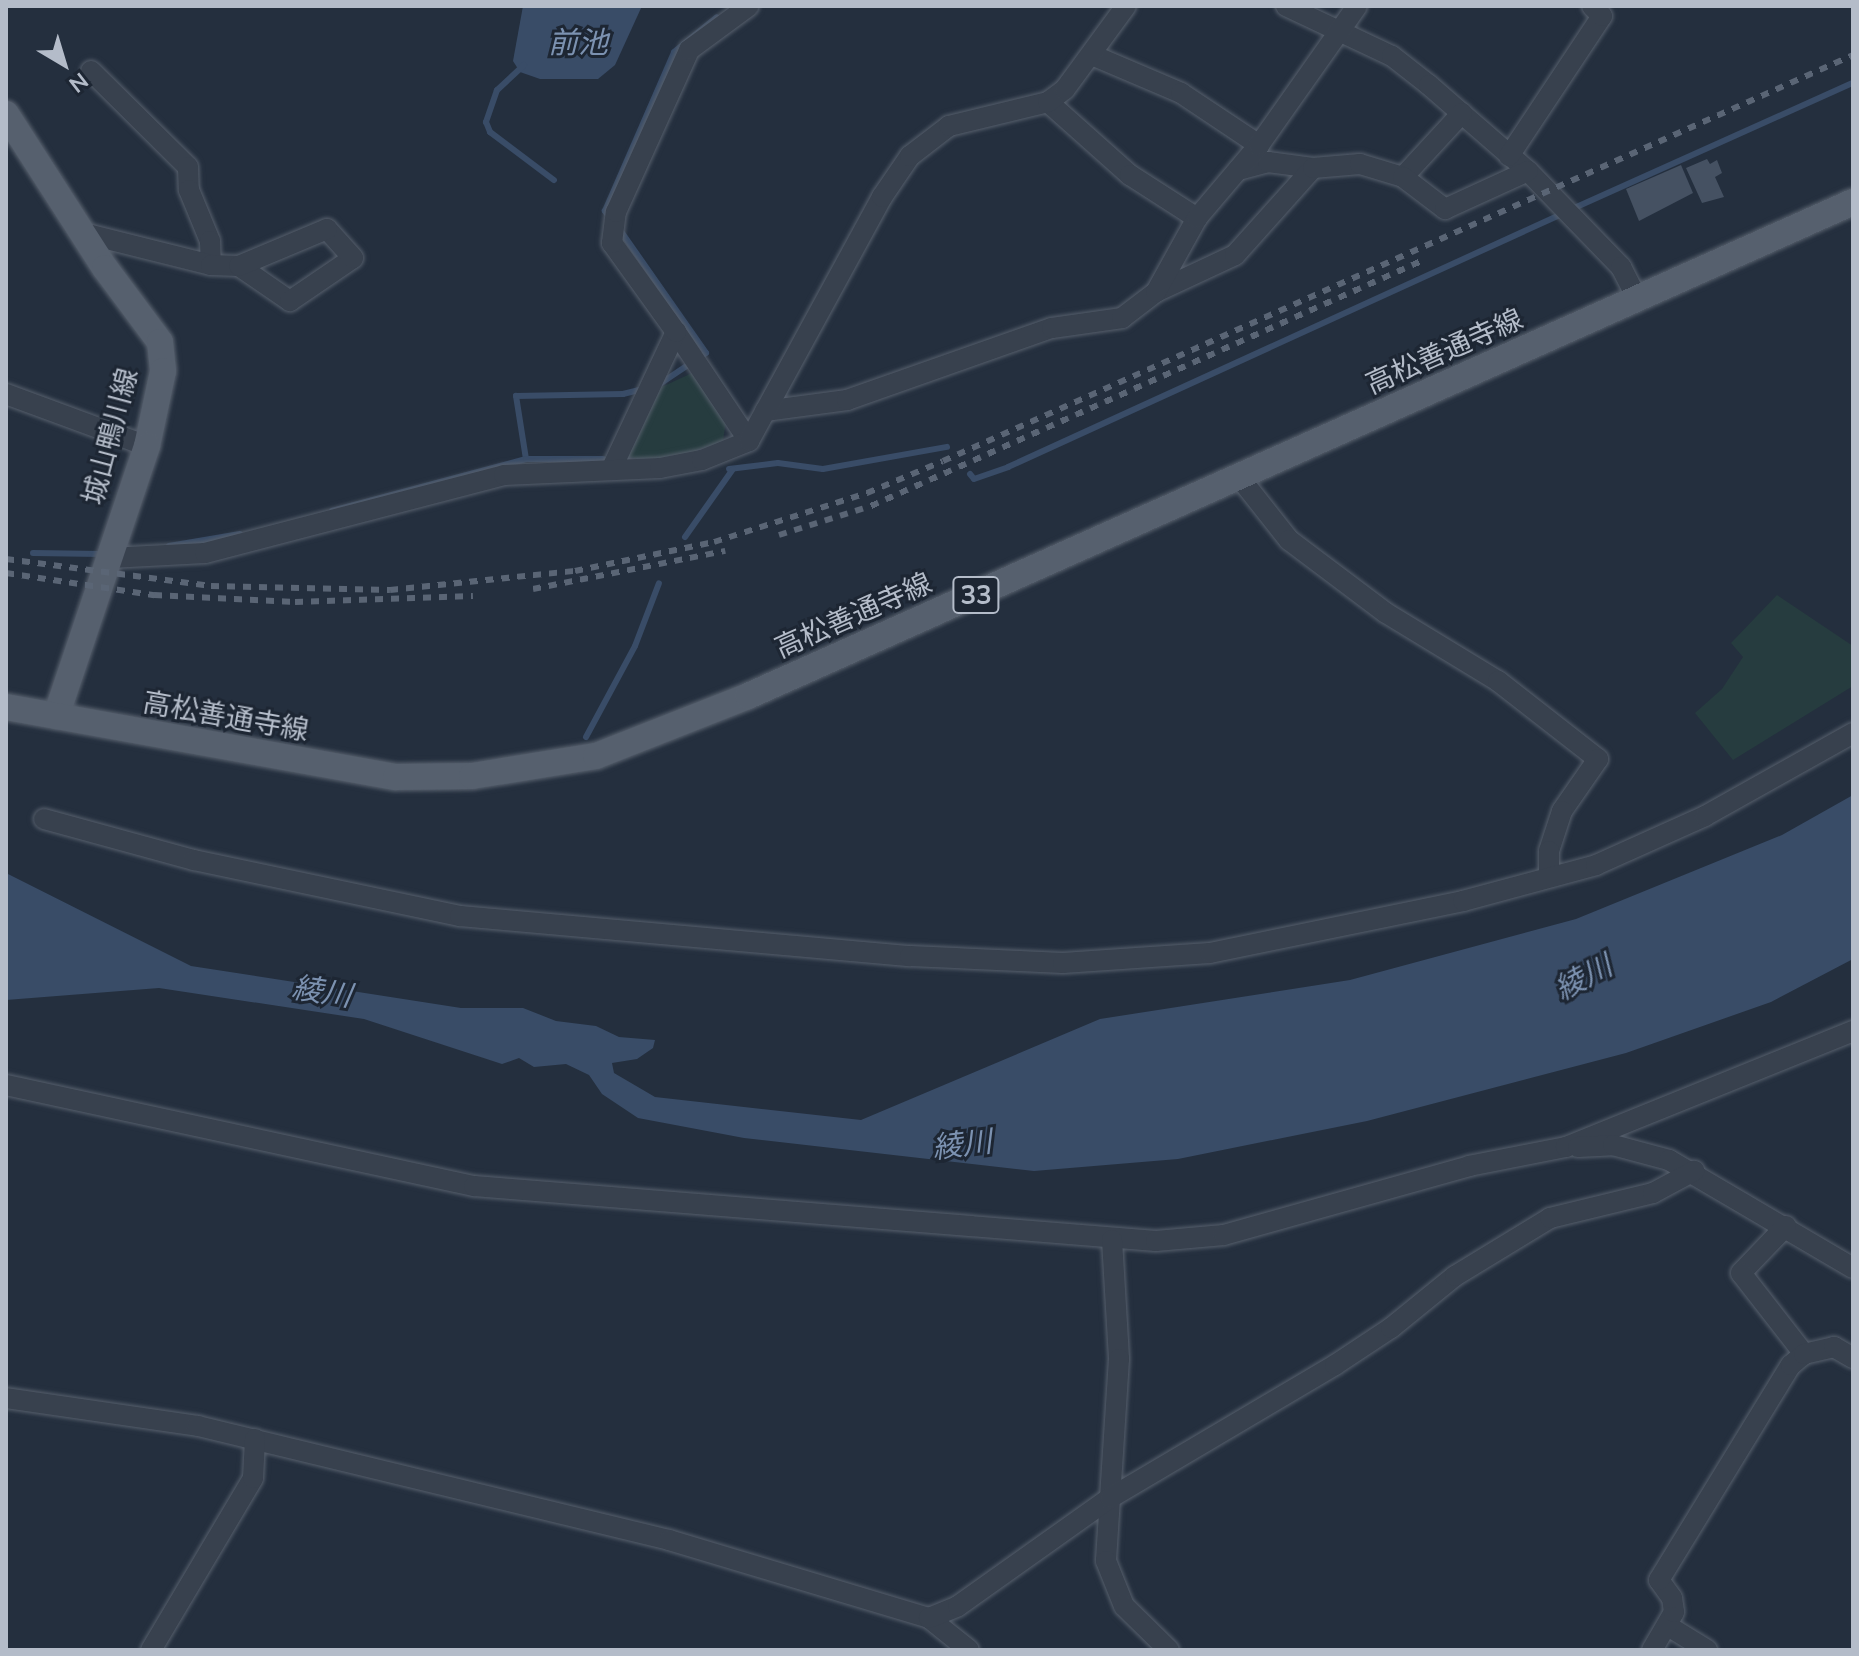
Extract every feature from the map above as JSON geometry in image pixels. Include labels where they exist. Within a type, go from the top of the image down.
[{"type":"main road","name":"城山鴨川線","points":[[6,114],[160,342],[161,395],[147,446],[56,716]]},
{"type":"main road","name":"高松善通寺線","points":[[6,707],[396,777],[472,776],[572,762],[645,741],[1853,202]]},
{"type":"street","points":[[749,6],[689,50],[614,220],[612,243],[749,441]]},
{"type":"street","points":[[110,558],[170,559],[272,539],[371,506],[504,475],[611,470],[702,460],[749,441],[882,197],[910,156],[949,126],[1048,102],[1092,55],[1126,6]]},
{"type":"street","points":[[1286,6],[1392,56],[1462,113],[1528,171],[1621,267],[1637,299]]},
{"type":"street","points":[[1156,292],[1197,218],[1259,145],[1336,31],[1357,6]]},
{"type":"street","points":[[1509,156],[1602,16],[1592,6]]},
{"type":"street","points":[[1092,55],[1181,93],[1259,145]]},
{"type":"street","points":[[91,71],[188,167],[189,190],[210,241],[211,265]]},
{"type":"street","points":[[1048,102],[1130,175],[1197,218]]},
{"type":"street","points":[[1403,177],[1462,113]]},
{"type":"street","points":[[1238,170],[1268,162],[1313,168],[1360,164],[1403,177],[1445,209],[1528,171]]},
{"type":"street","points":[[765,411],[847,400],[1052,328],[1122,318],[1156,292],[1235,255],[1313,168]]},
{"type":"street","points":[[87,234],[211,265],[239,266],[327,229],[353,258],[290,301],[239,266]]},
{"type":"street","points":[[611,470],[647,386],[676,332]]},
{"type":"street","points":[[6,394],[147,446]]},
{"type":"street","points":[[1240,478],[1289,540],[1386,613],[1498,681],[1598,759],[1562,811],[1549,851],[1549,877]]},
{"type":"street","points":[[44,819],[208,863],[460,916],[910,956],[1063,963],[1210,953],[1463,901],[1549,877],[1655,842],[1853,733]]},
{"type":"street","points":[[6,1085],[474,1186],[1112,1240],[1224,1235],[1469,1166],[1566,1147],[1853,1031]]},
{"type":"street","points":[[1566,1147],[1640,1150],[1694,1171],[1853,1268]]},
{"type":"street","points":[[929,1618],[958,1606],[1110,1498],[1346,1357],[1455,1276],[1550,1218],[1653,1193],[1694,1171]]},
{"type":"street","points":[[1786,1226],[1741,1273],[1804,1354]]},
{"type":"street","points":[[1112,1240],[1119,1359],[1106,1561],[1113,1586],[1138,1623],[1169,1650]]},
{"type":"street","points":[[1652,1650],[1668,1626],[1672,1598],[1659,1580],[1791,1365],[1804,1354],[1834,1347],[1853,1358]]},
{"type":"street","points":[[6,1398],[255,1439],[669,1540],[929,1618],[969,1650]]},
{"type":"street","points":[[151,1650],[253,1478],[255,1439]]},
{"type":"street","points":[[1668,1626],[1707,1650]]},
{"type":"green space","points":[[692,373],[726,421],[723,441],[667,462],[625,457],[651,392]]},
{"type":"green space","points":[[1777,595],[1853,646],[1853,686],[1733,760],[1695,713],[1722,689],[1743,657],[1731,643]]},
{"type":"water","name":"前池","points":[[523,6],[642,6],[615,65],[598,79],[540,79],[520,72],[513,61]]},
{"type":"water","name":"綾川","points":[[1853,795],[1853,959],[1771,1002],[1626,1053],[1367,1121],[1178,1159],[1034,1171],[744,1138],[638,1118],[602,1094],[589,1075],[566,1064],[534,1067],[519,1058],[502,1064],[364,1019],[159,988],[6,1000],[6,873],[191,966],[461,1008],[523,1008],[556,1021],[596,1026],[619,1037],[655,1040],[653,1048],[637,1059],[612,1063],[614,1073],[655,1097],[861,1120],[1100,1019],[1350,980],[1576,919],[1782,835]]},
{"type":"building","points":[[1707,159],[1710,164],[1717,160],[1722,173],[1715,177],[1724,197],[1702,203],[1686,168]]},
{"type":"building","points":[[1681,165],[1693,193],[1639,221],[1626,189]]},
{"type":"waterway","points":[[610,218],[605,211],[674,52],[717,17]]},
{"type":"waterway","points":[[524,65],[497,90],[486,122],[490,132],[554,180]]},
{"type":"waterway","points":[[1572,209],[1853,83]]},
{"type":"waterway","points":[[970,474],[974,479],[1008,467],[1562,214]]},
{"type":"waterway","points":[[620,230],[706,353],[658,385]]},
{"type":"waterway","points":[[526,459],[516,396],[623,394],[643,389]]},
{"type":"waterway","points":[[729,469],[778,463],[823,469],[947,447]]},
{"type":"waterway","points":[[332,511],[526,459],[603,459]]},
{"type":"waterway","points":[[685,537],[733,469]]},
{"type":"waterway","points":[[169,546],[240,534]]},
{"type":"waterway","points":[[33,553],[102,554]]},
{"type":"waterway","points":[[586,737],[635,646],[659,583]]},
{"type":"railway","points":[[6,559],[211,586],[390,590],[575,571],[714,542],[867,493],[943,461],[1853,55]]},
{"type":"railway","points":[[779,535],[871,506],[1419,262]]},
{"type":"railway","points":[[533,589],[725,551]]},
{"type":"railway","points":[[6,573],[154,595],[295,602],[473,596]]}]
